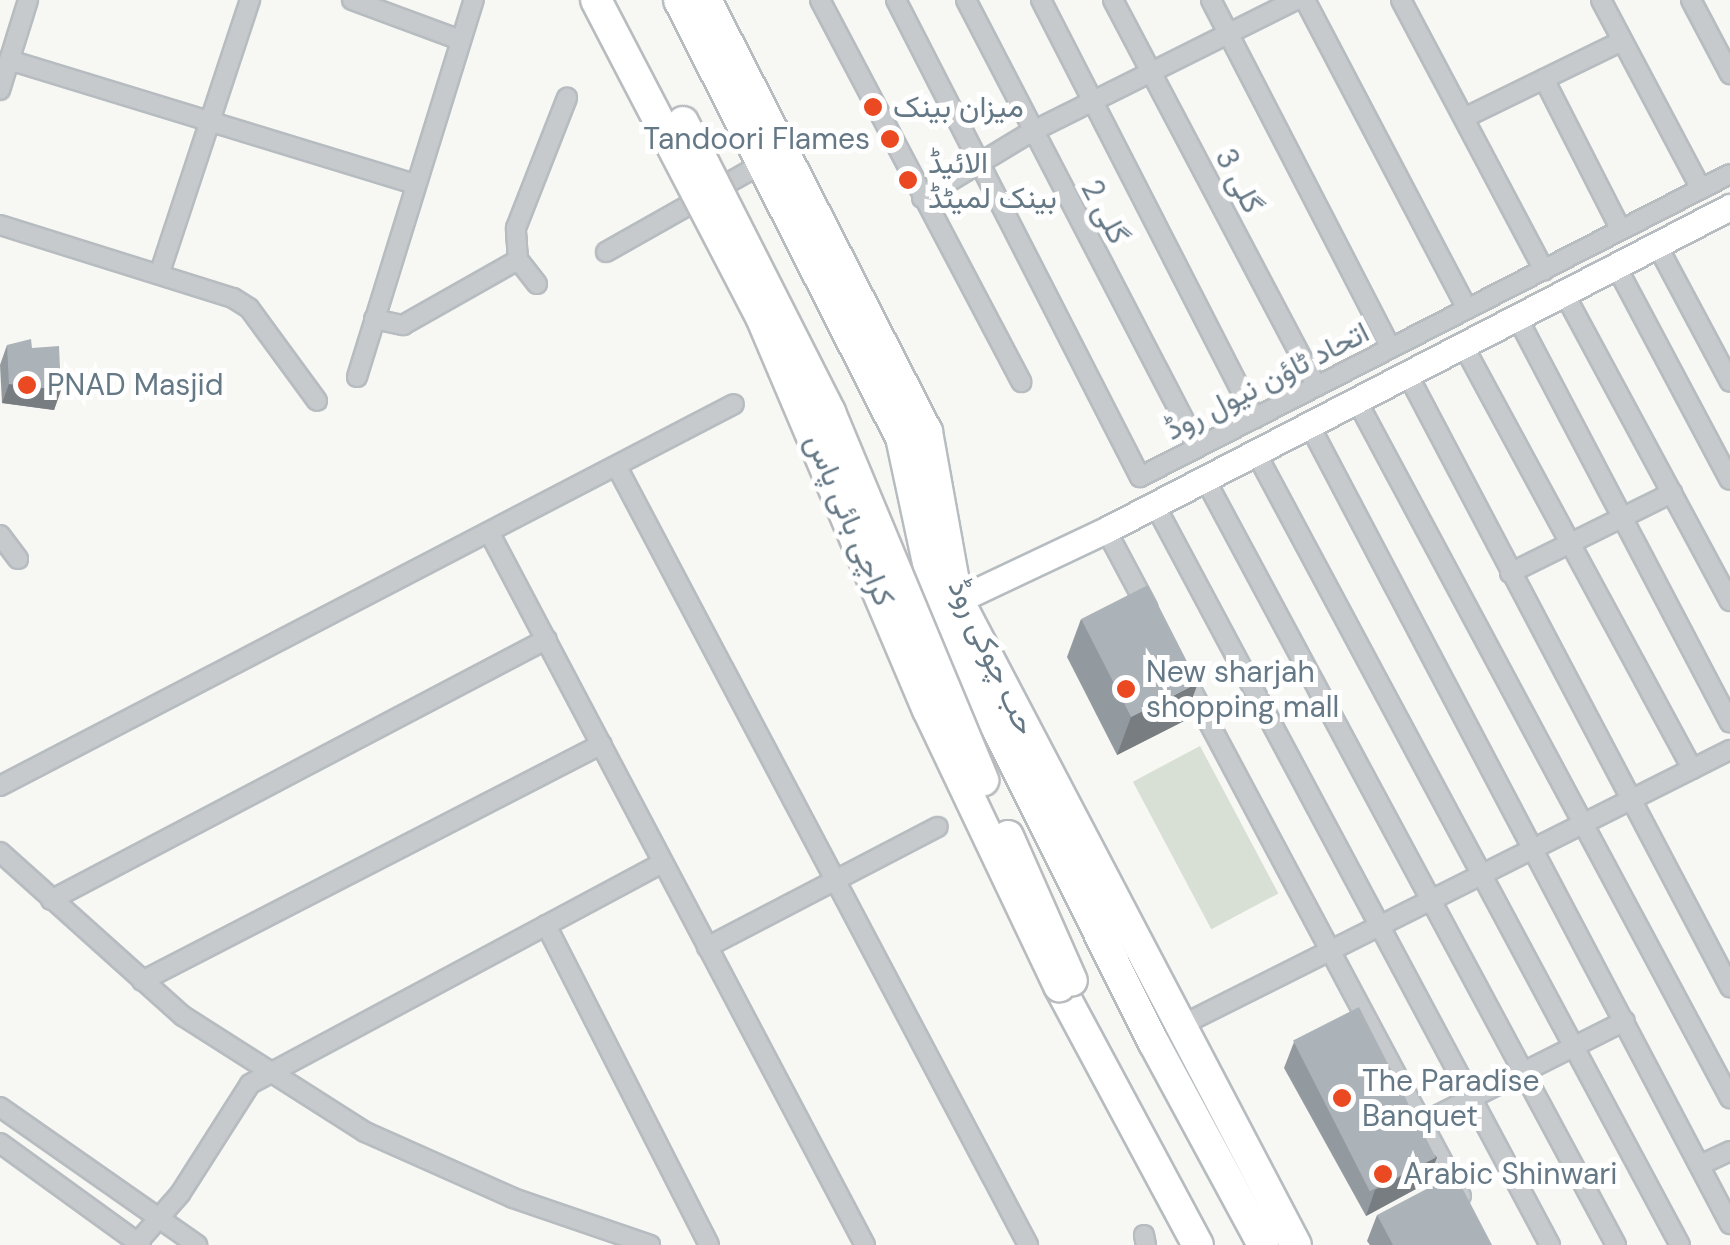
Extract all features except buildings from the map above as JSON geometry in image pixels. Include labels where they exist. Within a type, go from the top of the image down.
[{"type":"highway","name":"کراچی بائی پاس","points":[[596,0],[768,334],[928,710],[1066,983]]},
{"type":"highway","name":"کراچی بائی پاس","points":[[619,0],[790,327],[1066,983],[1198,1245]]},
{"type":"highway","points":[[679,0],[774,157]]},
{"type":"highway","points":[[706,0],[901,437],[948,604],[1263,1245]]},
{"type":"highway","name":"حب چوکی روڈ","points":[[948,604],[1296,1245]]},
{"type":"street","points":[[0,90],[28,0]]},
{"type":"street","points":[[160,272],[250,0]]},
{"type":"street","points":[[352,0],[460,40]]},
{"type":"street","points":[[357,377],[474,0]]},
{"type":"street","points":[[820,0],[1021,382]]},
{"type":"street","points":[[896,0],[980,166]]},
{"type":"street","name":"گلی 2","points":[[966,0],[1198,448]]},
{"type":"street","name":"گلی 2","points":[[1040,0],[1255,418]]},
{"type":"street","name":"گلی 3","points":[[1114,0],[1317,386]]},
{"type":"street","points":[[1211,0],[1391,348]]},
{"type":"street","points":[[922,198],[1032,132],[1296,0]]},
{"type":"street","points":[[1304,0],[1467,309]]},
{"type":"street","points":[[1401,0],[1544,270]]},
{"type":"street","points":[[1600,0],[1700,189]]},
{"type":"street","points":[[1691,0],[1730,74]]},
{"type":"street","points":[[1464,118],[1622,41]]},
{"type":"street","points":[[9,60],[414,184]]},
{"type":"street","points":[[1544,79],[1621,230]]},
{"type":"street","points":[[537,284],[518,260],[516,228],[566,98]]},
{"type":"street","points":[[606,252],[774,157]]},
{"type":"street","name":"اتحاد ٹاؤن نیول روڈ","points":[[980,166],[1140,478],[1730,174]]},
{"type":"street","points":[[948,604],[1106,530],[1657,245],[1728,213]]},
{"type":"street","points":[[0,225],[160,272],[249,308],[317,401]]},
{"type":"street","points":[[1657,245],[1730,382]]},
{"type":"street","points":[[374,319],[403,325],[518,260]]},
{"type":"street","points":[[1616,266],[1730,480]]},
{"type":"street","points":[[1564,293],[1730,602]]},
{"type":"street","points":[[1517,318],[1730,722]]},
{"type":"street","points":[[1463,345],[1692,769]]},
{"type":"street","points":[[1408,375],[1730,986]]},
{"type":"street","points":[[1357,401],[1730,1098]]},
{"type":"street","points":[[0,786],[734,404]]},
{"type":"street","points":[[1310,426],[1536,846],[1730,1224]]},
{"type":"street","points":[[1256,453],[1680,1245]]},
{"type":"street","points":[[618,467],[1028,1245]]},
{"type":"street","points":[[1205,480],[1616,1245]]},
{"type":"street","points":[[1510,574],[1672,492]]},
{"type":"street","points":[[1155,505],[1382,922],[1550,1245]]},
{"type":"street","points":[[1106,530],[1162,635]]},
{"type":"street","points":[[489,532],[865,1245]]},
{"type":"street","points":[[0,534],[18,559]]},
{"type":"street","points":[[51,900],[546,639]]},
{"type":"street","points":[[1171,652],[1468,1210]]},
{"type":"street","points":[[142,981],[602,744]]},
{"type":"street","points":[[1178,1027],[1730,750]]},
{"type":"street","points":[[707,947],[938,827]]},
{"type":"street","points":[[0,852],[142,981],[270,1072],[365,1132],[442,1168],[650,1245]]},
{"type":"street","points":[[0,1143],[139,1244],[250,1084],[663,863]]},
{"type":"street","points":[[546,925],[709,1245]]},
{"type":"street","points":[[1422,1123],[1625,1020]]},
{"type":"street","points":[[0,1107],[197,1245]]},
{"type":"street","points":[[1700,1165],[1730,1150]]},
{"type":"shaded area","points":[[1200,746],[1278,893],[1211,929],[1133,782]]},
{"type":"place","name":"میزان بینک","points":[[873,107]]},
{"type":"place","name":"Tandoori Flames","points":[[890,139]]},
{"type":"place","name":"الائیڈ بینک لمیٹڈ","points":[[908,180]]},
{"type":"place","name":"PNAD Masjid","points":[[27,385]]},
{"type":"place","name":"New sharjah shopping mall","points":[[1126,689]]},
{"type":"place","name":"The Paradise Banquet","points":[[1342,1098]]},
{"type":"place","name":"Arabic Shinwari","points":[[1383,1174]]}]
